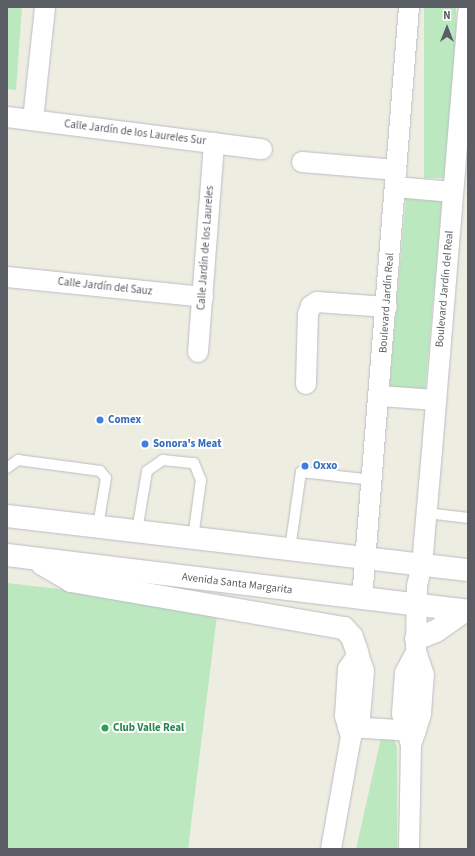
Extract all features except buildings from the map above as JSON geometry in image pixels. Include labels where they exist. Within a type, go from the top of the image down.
[{"type":"main road","points":[[7,516],[468,570]]},
{"type":"main road","points":[[7,530],[79,532],[89,531],[98,526]]},
{"type":"main road","name":"Avenida Santa Margarita","points":[[7,555],[466,611]]},
{"type":"main road","points":[[32,558],[72,581],[344,628],[352,636],[358,654]]},
{"type":"main road","points":[[416,645],[466,611]]},
{"type":"street","points":[[34,120],[44,7]]},
{"type":"street","name":"Boulevard Jardín Real","points":[[362,599],[374,480],[409,7]]},
{"type":"street","name":"Boulevard Jardín del Real","points":[[409,849],[411,736],[421,714],[424,675],[416,645],[416,606],[422,565],[468,13]]},
{"type":"street","name":"Calle Jardín de los Laureles Sur","points":[[7,117],[262,149]]},
{"type":"street","name":"Calle Jardín de los Laureles","points":[[198,352],[214,143]]},
{"type":"street","points":[[302,162],[396,179],[454,192]]},
{"type":"street","name":"Calle Jardín del Sauz","points":[[7,277],[203,297]]},
{"type":"street","points":[[306,384],[308,314],[311,306],[317,302],[387,307]]},
{"type":"street","points":[[380,396],[436,400]]},
{"type":"street","points":[[332,849],[351,731],[360,717],[364,672],[358,654]]},
{"type":"street","points":[[351,731],[411,736]]},
{"type":"lane","points":[[7,468],[18,460],[100,471],[106,478],[98,526]]},
{"type":"lane","points":[[136,531],[148,471],[163,460],[186,462],[194,463],[201,480],[193,538]]},
{"type":"lane","points":[[290,549],[301,472],[374,480]]},
{"type":"lane","points":[[426,513],[468,518]]},
{"type":"green space","points":[[7,7],[22,7],[16,90],[7,89]]},
{"type":"green space","points":[[424,7],[456,7],[456,178],[424,178]]},
{"type":"green space","points":[[406,197],[442,200],[425,391],[389,388]]},
{"type":"green space","name":"Club Valle Real","points":[[7,583],[218,607],[188,849],[7,849]]},
{"type":"green space","points":[[381,738],[394,738],[397,748],[397,849],[356,849]]},
{"type":"place","name":"Comex","points":[[100,420]]},
{"type":"place","name":"Sonora's Meat","points":[[145,444]]},
{"type":"place","name":"Oxxo","points":[[305,466]]},
{"type":"place","name":"Club Valle Real","points":[[105,728]]}]
